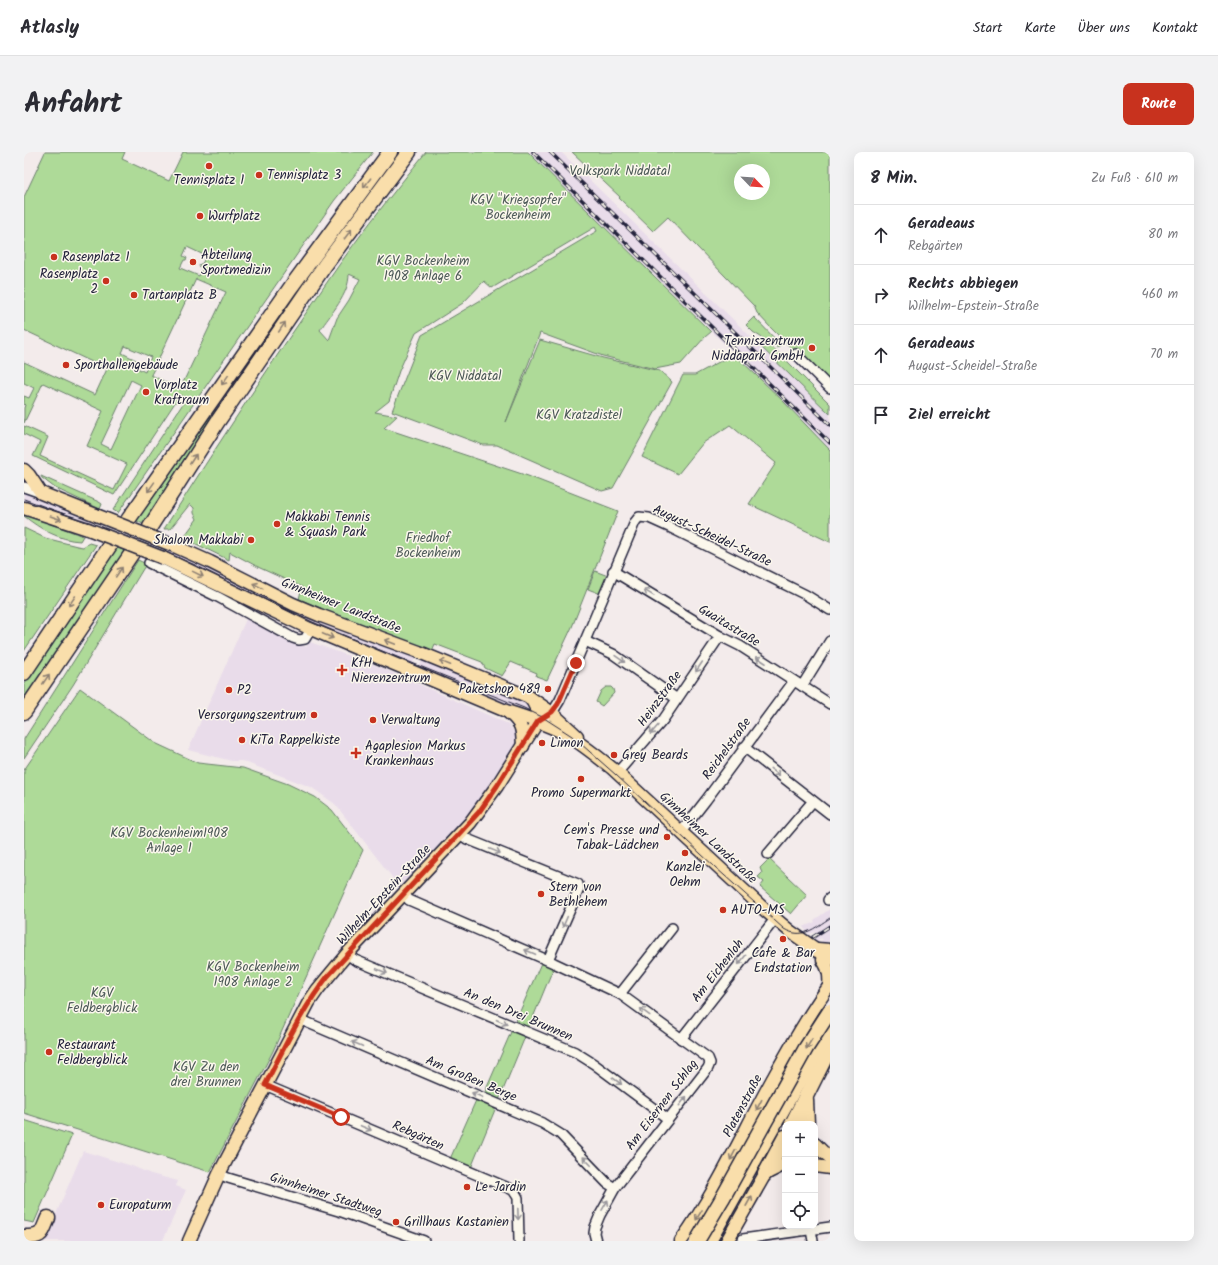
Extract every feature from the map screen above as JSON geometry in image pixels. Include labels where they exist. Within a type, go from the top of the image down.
[{"type":"highway","points":[[128,520],[312,257],[390,152]]},
{"type":"highway","points":[[150,528],[218,421],[325,265],[409,152]]},
{"type":"highway","points":[[24,673],[110,545]]},
{"type":"highway","points":[[24,712],[132,553]]},
{"type":"highway","points":[[697,1241],[719,1205],[806,1048],[830,1011]]},
{"type":"highway","points":[[709,1241],[800,1079],[830,1032]]},
{"type":"highway","points":[[794,1121],[806,1099],[830,1048]]},
{"type":"highway","points":[[806,1099],[807,1121]]},
{"type":"highway","points":[[765,1174],[782,1143]]},
{"type":"highway","points":[[24,1237],[39,1236],[48,1218]]},
{"type":"main road","points":[[24,470],[41,493]]},
{"type":"main road","name":"Ginnheimer Landstraße","points":[[41,493],[172,545],[312,612],[426,655],[528,697],[552,712],[595,754],[775,919],[826,957]]},
{"type":"main road","name":"Ginnheimer Landstraße","points":[[24,508],[88,529],[163,558],[311,629],[506,711],[538,721],[562,732],[595,754]]},
{"type":"main road","points":[[417,673],[415,668],[417,662],[420,658],[426,655]]},
{"type":"main road","points":[[528,697],[535,704],[538,712],[538,721]]},
{"type":"main road","points":[[506,711],[520,723],[522,728],[522,746]]},
{"type":"main road","name":"Wilhelm-Epstein-Straße","points":[[189,1241],[299,1019],[318,988],[460,834],[488,800],[538,721]]},
{"type":"main road","points":[[826,957],[830,975],[829,986]]},
{"type":"main road","name":"Platenstraße","points":[[681,1241],[693,1225],[718,1182],[781,1064],[829,986]]},
{"type":"main road","points":[[772,1101],[781,1064]]},
{"type":"main road","points":[[818,1147],[830,1157]]},
{"type":"main road","points":[[727,1241],[765,1174],[782,1166]]},
{"type":"main road","points":[[818,1166],[830,1168]]},
{"type":"street","points":[[796,354],[830,388]]},
{"type":"street","name":"Ginnheimer Landstraße","points":[[24,487],[41,493]]},
{"type":"street","name":"August-Scheidel-Straße","points":[[538,721],[552,712],[563,695],[613,571],[635,522],[637,519],[642,517],[657,521],[678,531],[806,595],[830,610]]},
{"type":"street","points":[[149,563],[218,597],[293,638],[299,640],[305,639],[311,629]]},
{"type":"street","name":"Guaitastraße","points":[[613,571],[720,636],[740,646],[830,704]]},
{"type":"street","name":"Heinzstraße","points":[[617,773],[663,720],[720,636]]},
{"type":"street","points":[[585,641],[613,654],[677,699]]},
{"type":"street","points":[[802,686],[830,641]]},
{"type":"street","name":"Reichelstraße","points":[[681,832],[794,681]]},
{"type":"street","points":[[744,748],[830,814]]},
{"type":"street","points":[[768,854],[813,801]]},
{"type":"street","points":[[460,834],[467,839],[578,884],[579,889],[548,960]]},
{"type":"street","name":"Am Eisernen Schlag","points":[[404,894],[409,900],[548,960],[620,994],[708,1058],[710,1063],[708,1068],[615,1188],[595,1227],[594,1233],[596,1241]]},
{"type":"street","name":"Am Eichenloh","points":[[681,1039],[775,919]]},
{"type":"street","points":[[620,994],[672,928]]},
{"type":"street","name":"An den Drei Brunnen","points":[[348,954],[355,960],[575,1052],[594,1064],[668,1119]]},
{"type":"street","name":"Am Großen Berge","points":[[299,1019],[542,1123],[560,1134],[607,1183],[615,1188]]},
{"type":"street","name":"Rebgärten","points":[[263,1090],[513,1190],[518,1198],[519,1241]]},
{"type":"street","name":"Ginnheimer Stadtweg","points":[[222,1175],[342,1212],[418,1240]]},
{"type":"street","points":[[743,1239],[830,1227]]},
{"type":"street","points":[[811,1230],[813,1241]]},
{"type":"shaded area","points":[[528,152],[561,152],[830,414],[830,450],[783,401]]},
{"type":"shaded area","points":[[24,490],[94,519],[89,526],[24,503]]},
{"type":"shaded area","points":[[170,548],[416,657],[412,664],[412,669],[165,555]]},
{"type":"shaded area","name":"Agaplesion Markus Krankenhaus","points":[[247,617],[306,647],[310,642],[380,667],[508,724],[518,737],[511,756],[464,824],[399,886],[335,804],[311,787],[242,761],[232,761],[188,750]]},
{"type":"shaded area","points":[[422,661],[530,703],[530,713],[528,714],[419,668]]},
{"type":"shaded area","points":[[830,909],[830,940],[824,944],[821,941],[823,940],[821,938],[817,941],[812,936],[815,932],[809,934],[803,927],[815,922],[814,920]]},
{"type":"shaded area","points":[[83,1151],[132,1166],[151,1174],[178,1181],[176,1186],[186,1190],[163,1240],[164,1241],[24,1241],[45,1240]]},
{"type":"green space","points":[[45,152],[125,152],[122,159],[169,181],[183,152],[373,152],[334,201],[118,513],[113,510],[186,399],[180,395],[114,495],[33,456],[40,442],[24,434],[24,426],[48,437],[40,456],[114,490],[127,464],[87,446],[103,411],[43,383],[24,423],[24,396],[29,398],[34,388],[24,383],[24,362],[95,395],[107,369],[24,330],[24,197]],"holes":[[[187,247],[206,256],[202,264],[199,266],[203,268],[199,276],[180,268],[184,260],[187,258],[183,256]],[[196,279],[226,292],[180,389],[151,375]],[[125,346],[151,357],[145,372],[135,367],[138,361],[122,353]],[[131,380],[141,385],[111,449],[101,444]]]},
{"type":"green space","points":[[426,152],[528,152],[711,332],[681,364],[655,369],[603,356],[540,333],[506,422],[540,340],[603,358],[660,371],[672,382],[613,488],[602,491],[497,445],[483,445],[392,411],[422,335],[597,231],[595,227],[492,288],[484,281],[463,303],[416,333],[399,371],[389,401],[375,412],[397,416],[384,428],[528,476],[618,511],[572,627],[547,680],[536,676],[537,673],[511,662],[502,676],[485,668],[482,662],[435,644],[432,651],[351,621],[299,599],[302,587],[260,568],[230,552],[229,560],[188,540],[186,534],[197,519],[194,513],[194,508],[190,504],[170,529],[164,529],[246,402],[341,262]],"holes":[[[349,274],[360,279],[337,318],[329,340],[320,330],[343,296]]]},
{"type":"green space","name":"Volkspark Niddatal","points":[[572,152],[830,152],[830,387],[770,327],[757,313],[754,306],[668,217],[653,231],[619,198],[620,197]]},
{"type":"green space","points":[[754,317],[780,344],[778,348],[753,332],[746,325]]},
{"type":"green space","points":[[760,341],[776,350],[830,404],[830,414],[757,343]]},
{"type":"green space","points":[[732,352],[783,401],[830,450],[830,542],[749,504],[776,463],[730,425],[703,443],[678,474],[642,457],[683,375],[695,375],[728,357]]},
{"type":"green space","points":[[214,409],[216,410],[143,524],[135,520]]},
{"type":"green space","points":[[41,476],[99,502],[102,504],[100,509],[55,488]]},
{"type":"green space","points":[[27,515],[83,536],[80,541],[57,536],[43,529],[24,516]]},
{"type":"green space","points":[[24,528],[45,538],[77,546],[83,547],[89,543],[96,545],[24,651]]},
{"type":"green space","points":[[116,547],[125,551],[24,702],[24,684]]},
{"type":"green space","points":[[138,560],[146,564],[73,685],[24,758],[24,739]]},
{"type":"green space","points":[[595,571],[608,576],[601,594],[588,589]]},
{"type":"green space","points":[[606,687],[611,687],[614,693],[602,706],[596,702],[601,691]]},
{"type":"green space","points":[[80,688],[155,743],[198,763],[243,768],[288,784],[315,797],[332,810],[363,850],[273,1051],[210,1172],[24,1113],[24,770]]},
{"type":"green space","points":[[769,859],[807,895],[791,914],[760,887],[764,882],[758,877],[762,873],[760,868]]},
{"type":"green space","points":[[541,963],[553,969],[471,1168],[450,1159],[477,1098],[481,1101]]},
{"type":"green space","points":[[24,1120],[72,1135],[34,1223],[24,1221]]},
{"type":"tram line","points":[[24,499],[151,546],[195,565],[310,622],[524,708],[544,718],[572,736],[784,929],[791,932],[803,933],[813,929],[830,918]]},
{"type":"railway","points":[[533,152],[830,443]]},
{"type":"railway","points":[[550,152],[830,425]]},
{"type":"railway","points":[[813,937],[830,926]]},
{"type":"place","name":"Tennisplatz 1","points":[[209,166]]},
{"type":"place","name":"Tennisplatz 3","points":[[259,175]]},
{"type":"place","name":"Wurfplatz","points":[[200,216]]},
{"type":"place","name":"Rasenplatz 1","points":[[54,257]]},
{"type":"place","name":"Abteilung Sportmedizin","points":[[193,262]]},
{"type":"place","name":"Rasenplatz 2","points":[[106,281]]},
{"type":"place","name":"Tartanplatz B","points":[[134,295]]},
{"type":"place","name":"Tenniszentrum Niddapark GmbH","points":[[812,348]]},
{"type":"place","name":"Sporthallengebäude","points":[[66,365]]},
{"type":"place","name":"Vorplatz Kraftraum","points":[[146,392]]},
{"type":"place","name":"Makkabi Tennis & Squash Park","points":[[277,524]]},
{"type":"place","name":"Shalom Makkabi","points":[[251,540]]},
{"type":"place","name":"KfH Nierenzentrum","points":[[342,670]]},
{"type":"place","name":"Paketshop 489","points":[[548,689]]},
{"type":"place","name":"P2","points":[[229,690]]},
{"type":"place","name":"Versorgungszentrum","points":[[314,715]]},
{"type":"place","name":"Verwaltung","points":[[373,720]]},
{"type":"place","name":"KiTa Rappelkiste","points":[[242,740]]},
{"type":"place","name":"Limon","points":[[542,743]]},
{"type":"place","name":"Agaplesion Markus Krankenhaus","points":[[356,753]]},
{"type":"place","name":"Grey Beards","points":[[614,755]]},
{"type":"place","name":"Promo Supermarkt","points":[[581,779]]},
{"type":"place","name":"Cem's Presse und Tabak-Lädchen","points":[[667,837]]},
{"type":"place","name":"Kanzlei Oehm","points":[[685,853]]},
{"type":"place","name":"Stern von Bethlehem","points":[[541,894]]},
{"type":"place","name":"AUTO-MS","points":[[723,910]]},
{"type":"place","name":"Cafe & Bar Endstation","points":[[783,939]]},
{"type":"place","name":"Restaurant Feldbergblick","points":[[49,1052]]},
{"type":"place","name":"Le Jardin","points":[[467,1187]]},
{"type":"place","name":"Europaturm","points":[[101,1205]]},
{"type":"place","name":"Grillhaus Kastanien","points":[[396,1222]]},
{"type":"route","points":[[341,1117],[265,1085],[279,1057],[299,1019],[318,988],[479,812],[538,721],[552,712],[558,704],[576,663]]},
{"type":"park label","name":"KGV \"Kriegsopfer\" Bockenheim","points":[[518,208]]},
{"type":"park label","name":"KGV Bockenheim 1908 Anlage 6","points":[[423,268]]},
{"type":"park label","name":"KGV Niddatal","points":[[465,376]]},
{"type":"park label","name":"KGV Kratzdistel","points":[[579,415]]},
{"type":"park label","name":"Friedhof Bockenheim","points":[[428,546]]},
{"type":"park label","name":"KGV Bockenheim1908 Anlage 1","points":[[169,840]]},
{"type":"park label","name":"KGV Bockenheim 1908 Anlage 2","points":[[253,974]]},
{"type":"park label","name":"KGV Feldbergblick","points":[[102,1000]]},
{"type":"park label","name":"KGV Zu den drei Brunnen","points":[[206,1074]]}]
